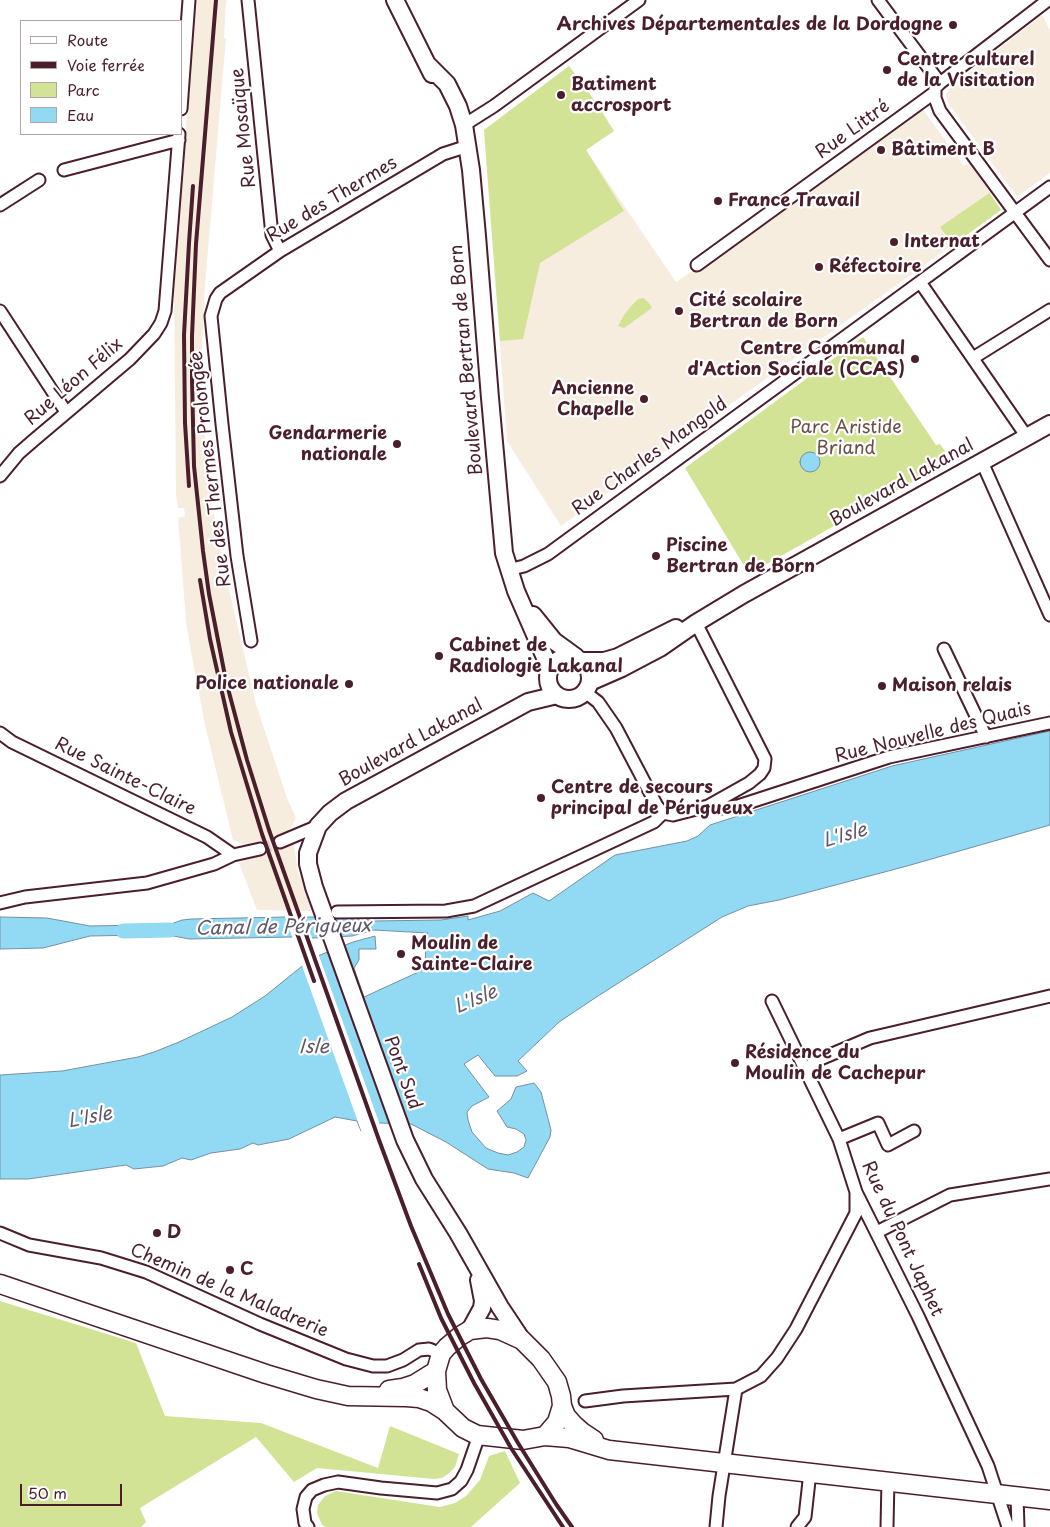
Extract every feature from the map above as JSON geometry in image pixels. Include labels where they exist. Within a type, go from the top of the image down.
[{"type":"main road","name":"Boulevard Bertran de Born","points":[[395,0],[441,95],[464,125],[468,146],[477,236],[504,553],[516,591],[542,648],[547,662],[548,676]]},
{"type":"main road","name":"Boulevard Lakanal","points":[[588,687],[660,648],[696,622],[1050,424]]},
{"type":"main road","name":"Boulevard Bertran de Born","points":[[516,591],[554,640],[579,659]]},
{"type":"main road","name":"Boulevard Lakanal","points":[[579,659],[604,661],[683,625],[696,622]]},
{"type":"main road","points":[[569,656],[579,659],[590,671],[588,687],[580,696],[569,699],[557,696],[552,691],[548,676],[551,666],[556,661],[569,656]]},
{"type":"main road","name":"Boulevard Lakanal","points":[[528,702],[548,676]]},
{"type":"main road","name":"Boulevard Lakanal","points":[[314,887],[308,864],[308,853],[318,826],[330,813],[346,801],[528,702],[557,696]]},
{"type":"main road","name":"Pont Sud","points":[[314,887],[405,1140],[424,1179],[458,1233],[500,1308],[522,1340]]},
{"type":"main road","name":"Pont Sud","points":[[470,1330],[478,1318],[483,1301],[474,1263]]},
{"type":"main road","points":[[0,1284],[266,1374],[316,1389],[348,1396],[406,1397],[431,1402],[445,1411],[463,1428],[477,1435],[523,1440],[545,1436],[569,1438],[609,1450],[888,1480],[1050,1500]]},
{"type":"main road","points":[[348,1396],[403,1388],[415,1384],[439,1363],[447,1347],[460,1336],[470,1330],[487,1328],[500,1330],[522,1340],[542,1360],[557,1382],[566,1416],[582,1432],[609,1450]]},
{"type":"main road","points":[[439,1363],[437,1390],[445,1411]]},
{"type":"main road","points":[[545,1436],[556,1422],[562,1406]]},
{"type":"street","points":[[182,95],[189,0]]},
{"type":"street","name":"Rue Mosaïque","points":[[248,0],[272,235],[280,252]]},
{"type":"street","points":[[464,125],[494,106],[639,0]]},
{"type":"street","points":[[878,0],[938,87],[935,98],[940,111],[1050,260]]},
{"type":"street","name":"Rue Littré","points":[[697,265],[938,87],[1048,0]]},
{"type":"street","points":[[64,170],[179,137]]},
{"type":"street","name":"Rue Léon Félix","points":[[0,476],[19,453],[130,359],[154,334],[161,323],[165,310],[179,137]]},
{"type":"street","name":"Rue des Thermes","points":[[220,293],[280,252],[443,154],[468,146]]},
{"type":"street","points":[[0,205],[39,180]]},
{"type":"street","name":"Rue Charles Mangold","points":[[508,570],[524,566],[548,554],[1050,187]]},
{"type":"street","points":[[920,282],[1027,437]]},
{"type":"street","name":"Rue des Thermes Prolongée","points":[[220,293],[213,306],[212,316],[237,556],[251,642]]},
{"type":"street","points":[[973,358],[1050,310]]},
{"type":"street","points":[[0,311],[66,412]]},
{"type":"street","points":[[982,462],[1045,592],[1050,615]]},
{"type":"street","points":[[588,687],[616,728],[657,806],[663,813],[673,816],[708,806],[749,782],[760,774],[764,768],[765,759],[696,622]]},
{"type":"street","points":[[944,649],[986,737]]},
{"type":"street","name":"Rue Nouvelle des Quais","points":[[708,806],[720,808],[738,806],[889,758],[1050,723]]},
{"type":"street","name":"Rue Sainte-Claire","points":[[0,733],[12,742],[207,837],[233,856]]},
{"type":"street","points":[[337,912],[446,911],[474,906],[654,822],[663,813]]},
{"type":"street","name":"Boulevard Lakanal","points":[[280,842],[318,826]]},
{"type":"street","points":[[0,903],[25,897],[147,883],[260,849]]},
{"type":"street","points":[[805,1069],[818,1060],[870,1038],[1050,996]]},
{"type":"street","name":"Rue du Pont Japhet","points":[[772,1001],[839,1139],[856,1192],[877,1232],[988,1466],[1008,1527]]},
{"type":"street","points":[[839,1139],[878,1123],[888,1144],[914,1131]]},
{"type":"street","points":[[877,1232],[950,1195],[1050,1179]]},
{"type":"street","points":[[585,1401],[623,1396],[736,1389],[761,1376],[796,1329],[856,1213],[856,1192]]},
{"type":"street","name":"Chemin de la Maladrerie","points":[[0,1232],[30,1245],[101,1258],[146,1272],[260,1324],[346,1359],[373,1366],[387,1366],[403,1360],[419,1350],[428,1349],[439,1363]]},
{"type":"street","points":[[716,1527],[736,1389]]},
{"type":"street","points":[[308,1527],[305,1522],[303,1509],[306,1497],[312,1490],[324,1485],[338,1482],[381,1488],[437,1492],[452,1489],[461,1482],[467,1470],[477,1441],[477,1435]]},
{"type":"street","points":[[797,1527],[805,1517],[810,1472]]},
{"type":"street","points":[[887,1527],[888,1480]]},
{"type":"street","points":[[1017,1496],[1018,1527]]},
{"type":"shaded area","points":[[195,0],[227,0],[224,38],[226,38],[204,297],[203,392],[205,436],[212,504],[205,507],[206,515],[214,514],[227,581],[256,704],[287,798],[296,818],[281,846],[294,845],[298,872],[314,911],[257,910],[239,863],[260,852],[233,840],[205,725],[186,621],[178,518],[185,516],[184,508],[178,508],[176,495],[174,291]]},
{"type":"shaded area","points":[[1042,15],[1050,30],[1050,173],[1017,197],[948,103],[946,95],[950,87]]},
{"type":"shaded area","name":"Cité scolaire Bertran de Born","points":[[569,66],[614,131],[586,150],[676,282],[822,183],[921,107],[964,166],[971,162],[1001,210],[561,526],[507,441],[484,130]]},
{"type":"green space","points":[[569,66],[614,131],[586,150],[624,211],[540,263],[523,339],[500,341],[484,130]]},
{"type":"green space","points":[[991,192],[990,194],[1001,210],[953,245],[940,227]]},
{"type":"green space","points":[[643,298],[652,308],[624,328],[618,326],[632,305],[638,299]]},
{"type":"green space","name":"Parc Aristide Briand","points":[[863,337],[936,445],[940,444],[951,460],[749,574],[685,468]]},
{"type":"green space","points":[[0,1301],[136,1343],[165,1416],[261,1423],[378,1468],[390,1426],[459,1454],[455,1467],[442,1478],[434,1479],[317,1468],[294,1482],[256,1437],[140,1508],[146,1522],[141,1527],[0,1527]]},
{"type":"green space","points":[[505,1451],[520,1483],[471,1527],[326,1527],[322,1525],[317,1513],[318,1505],[325,1496],[336,1491],[440,1507],[455,1503],[466,1496],[480,1480],[489,1456]]},
{"type":"water","points":[[810,452],[817,455],[820,462],[817,469],[810,472],[803,469],[800,462],[803,455]]},
{"type":"water","name":"Isle","points":[[1050,731],[1050,825],[907,866],[779,900],[748,906],[722,917],[559,1022],[518,1061],[527,1071],[517,1076],[495,1076],[478,1055],[464,1064],[489,1097],[472,1106],[467,1112],[472,1132],[486,1148],[498,1153],[508,1155],[517,1152],[524,1147],[526,1140],[524,1134],[516,1129],[507,1127],[497,1111],[511,1099],[516,1087],[534,1083],[541,1092],[551,1130],[550,1137],[528,1178],[514,1173],[488,1169],[446,1142],[411,1124],[380,1123],[361,1131],[357,1121],[335,1117],[289,1139],[258,1145],[253,1143],[240,1149],[211,1153],[191,1160],[182,1158],[163,1166],[134,1169],[126,1165],[28,1179],[0,1179],[0,1075],[62,1071],[138,1057],[154,1052],[232,1017],[265,996],[301,967],[320,955],[353,942],[375,936],[376,949],[359,949],[359,960],[354,968],[364,997],[425,969],[426,935],[428,933],[374,930],[352,936],[313,938],[189,939],[169,935],[151,935],[151,925],[171,924],[192,919],[285,917],[353,917],[374,921],[441,920],[468,916],[468,920],[500,911],[533,893],[549,901],[615,855],[687,841],[698,836],[710,825],[892,766]]},
{"type":"water","points":[[0,917],[47,918],[90,926],[143,925],[144,935],[90,936],[43,948],[0,949]]},
{"type":"pier","points":[[284,914],[304,915],[313,941],[293,939]]},
{"type":"pier","points":[[318,953],[380,1125],[362,1133],[301,963]]},
{"type":"waterway","name":"Canal de Périgueux","points":[[123,931],[170,930]]},
{"type":"tunnel","points":[[260,849],[280,842]]},
{"type":"railway","points":[[216,0],[196,244],[192,379],[194,466],[203,551],[209,594],[226,681],[247,760],[269,830],[411,1226],[448,1314],[481,1379],[518,1443],[572,1527]]},
{"type":"railway","points":[[189,486],[185,423],[184,335],[193,186]]},
{"type":"railway","points":[[200,580],[210,639],[231,732],[262,834],[314,981]]},
{"type":"railway","points":[[419,1264],[441,1318],[474,1383],[511,1448],[563,1527]]},
{"type":"place","name":"Archives Départementales de la Dordogne","points":[[953,25]]},
{"type":"place","name":"Centre culturel de la Visitation","points":[[887,70]]},
{"type":"place","name":"Batiment accrosport","points":[[561,95]]},
{"type":"place","name":"Bâtiment B","points":[[881,150]]},
{"type":"place","name":"France Travail","points":[[718,201]]},
{"type":"place","name":"Internat","points":[[894,242]]},
{"type":"place","name":"Réfectoire","points":[[819,267]]},
{"type":"place","name":"Cité scolaire Bertran de Born","points":[[679,311]]},
{"type":"place","name":"Centre Communal d'Action Sociale (CCAS)","points":[[915,359]]},
{"type":"place","name":"Ancienne Chapelle","points":[[644,399]]},
{"type":"place","name":"Gendarmerie nationale","points":[[397,444]]},
{"type":"place","name":"Piscine Bertran de Born","points":[[656,556]]},
{"type":"place","name":"Cabinet de Radiologie Lakanal","points":[[439,656]]},
{"type":"place","name":"Police nationale","points":[[349,684]]},
{"type":"place","name":"Maison relais","points":[[882,686]]},
{"type":"place","name":"Centre de secours principal de Périgueux","points":[[541,798]]},
{"type":"place","name":"Moulin de Sainte-Claire","points":[[401,954]]},
{"type":"place","name":"Résidence du Moulin de Cachepur","points":[[735,1063]]},
{"type":"place","name":"D","points":[[157,1233]]},
{"type":"place","name":"C","points":[[230,1270]]},
{"type":"water label","name":"L'Isle","points":[[845,836]]},
{"type":"water label","name":"L'Isle","points":[[476,1000]]},
{"type":"water label","name":"L'Isle","points":[[90,1118]]}]
